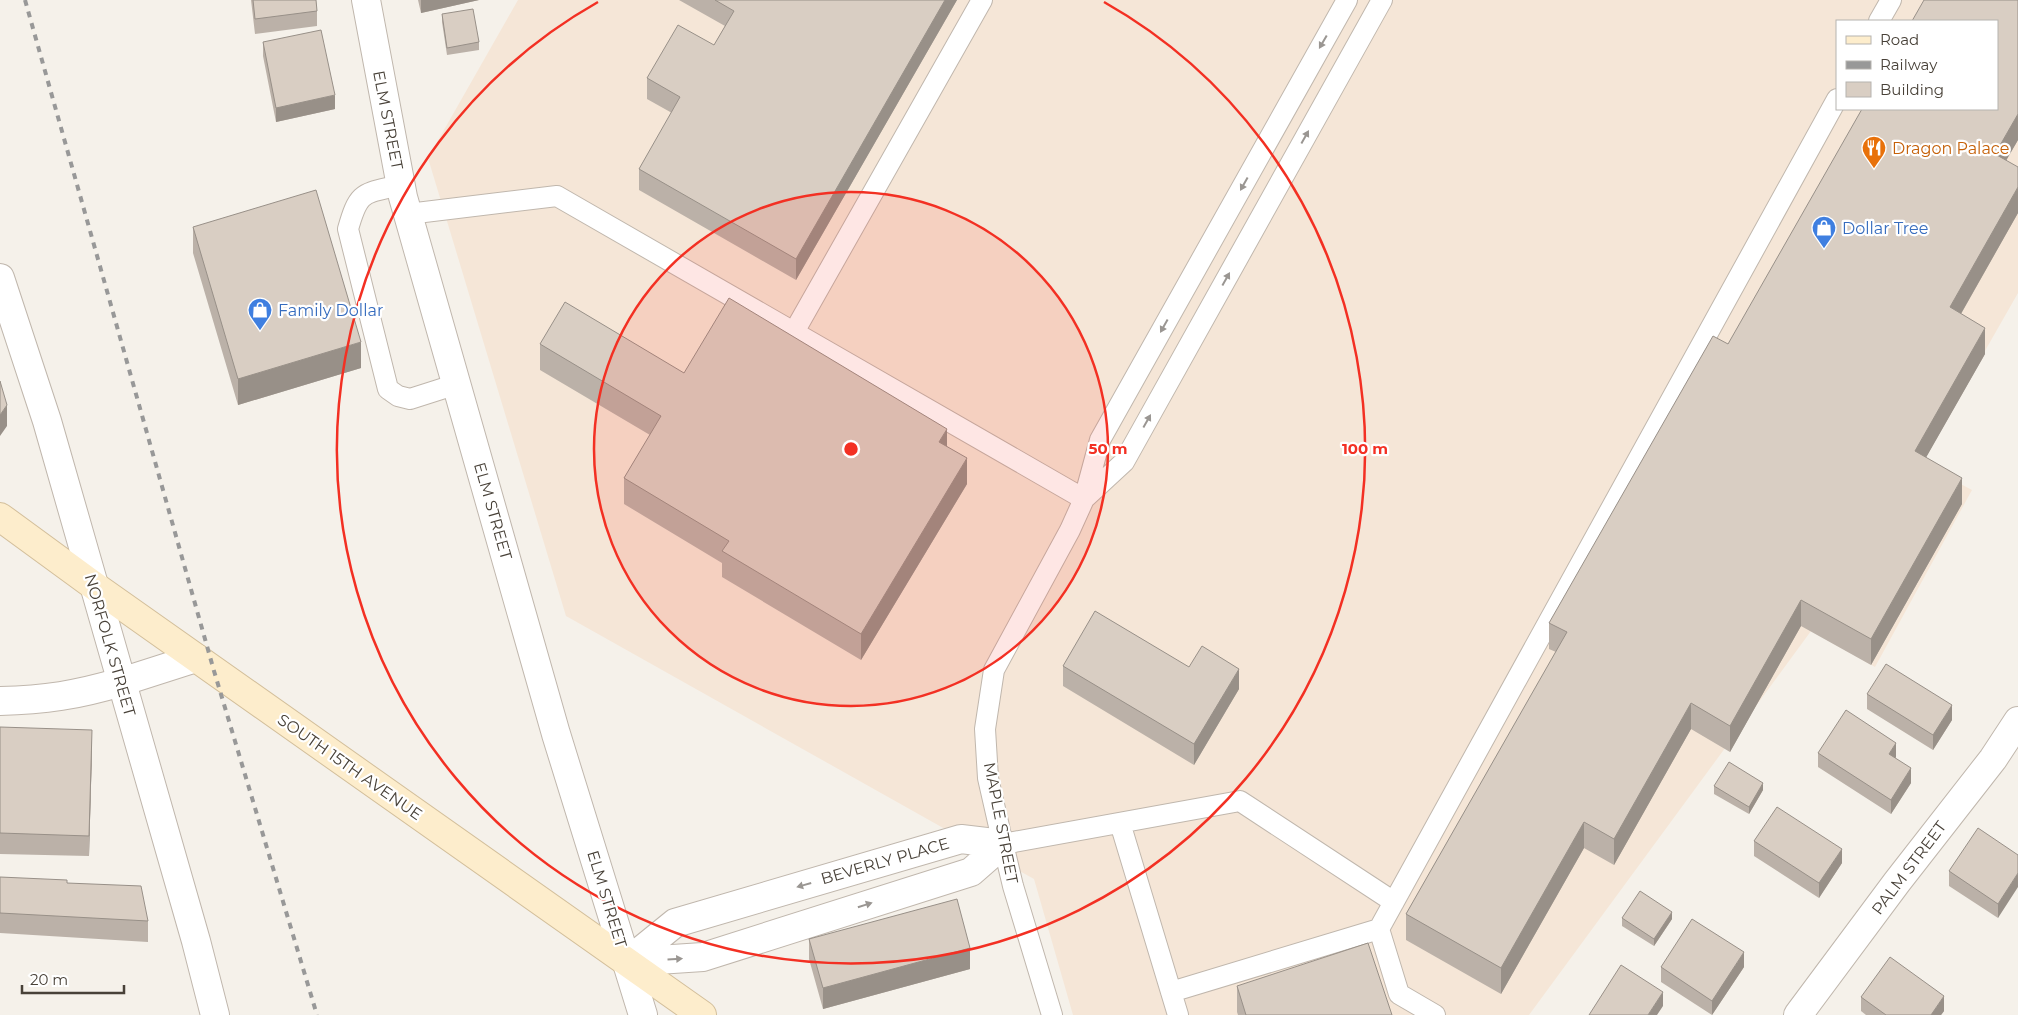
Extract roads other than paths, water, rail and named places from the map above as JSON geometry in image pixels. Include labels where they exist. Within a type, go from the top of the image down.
[{"type":"main road","name":"SOUTH 15TH AVENUE","points":[[0,517],[93,585],[702,1015]]},
{"type":"street","name":"ELM STREET","points":[[366,0],[400,185],[556,734],[643,1015]]},
{"type":"street","name":"NORFOLK STREET","points":[[0,278],[47,421],[196,941],[215,1015]]},
{"type":"street","points":[[0,701],[39,700],[82,694],[196,658]]},
{"type":"street","name":"PALM STREET","points":[[1798,1015],[1897,882],[1993,759],[2018,721]]},
{"type":"street","name":"BEVERLY PLACE","points":[[627,962],[675,923],[961,839],[1003,844]]},
{"type":"street","points":[[627,962],[703,957],[971,872],[1003,844]]},
{"type":"lane","points":[[794,332],[982,0]]},
{"type":"lane","points":[[1084,499],[1100,440],[1347,0]]},
{"type":"lane","points":[[1084,499],[1124,462],[1382,0]]},
{"type":"lane","points":[[1881,20],[1891,0]]},
{"type":"lane","points":[[1171,992],[1379,930],[1836,100]]},
{"type":"lane","points":[[400,185],[369,193],[358,200],[348,229],[388,389],[398,396],[410,399],[457,384]]},
{"type":"lane","points":[[408,214],[557,196],[1084,499]]},
{"type":"lane","name":"MAPLE STREET","points":[[1052,1015],[1013,886],[1003,844],[988,778],[986,729],[994,670],[1070,530],[1084,499]]},
{"type":"lane","points":[[1003,844],[1240,801],[1394,902]]},
{"type":"lane","points":[[1120,822],[1178,1015]]},
{"type":"lane","points":[[1379,930],[1399,994],[1435,1015]]},
{"type":"railway","points":[[25,0],[214,671],[317,1015]]},
{"type":"place","name":"Dragon Palace","points":[[1874,169]]},
{"type":"place","name":"Dollar Tree","points":[[1824,249]]},
{"type":"place","name":"Family Dollar","points":[[260,331]]}]
